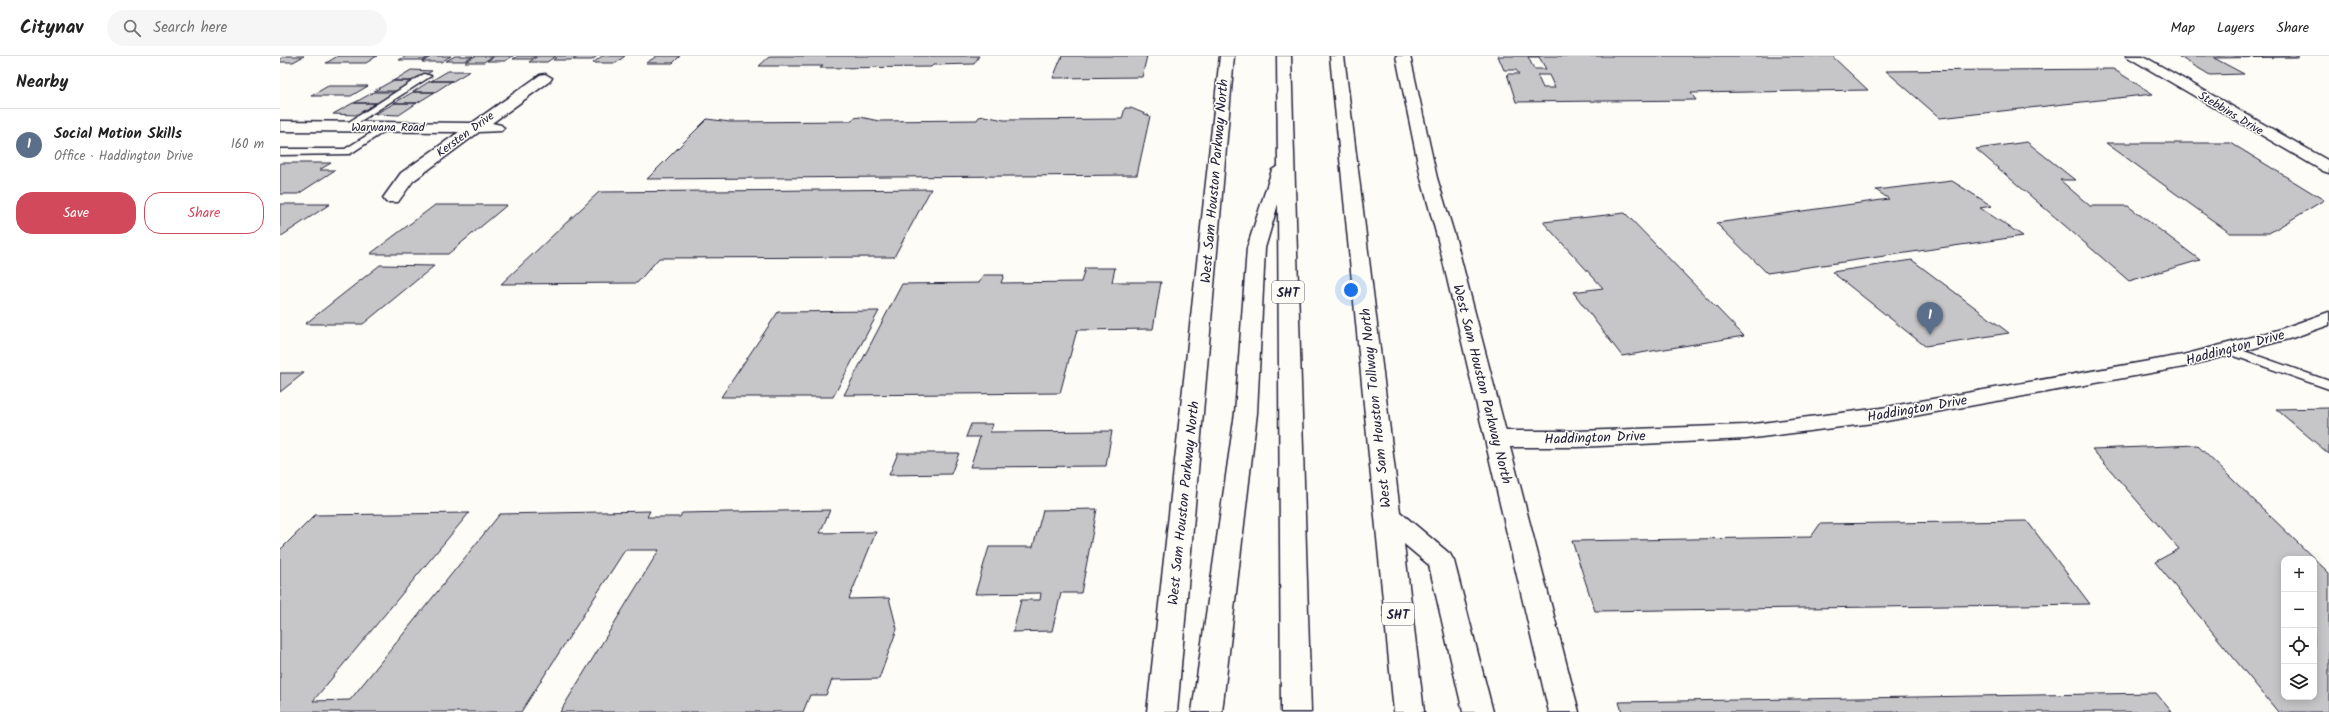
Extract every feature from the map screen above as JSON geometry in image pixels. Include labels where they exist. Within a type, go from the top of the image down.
[{"type":"main road","name":"West Sam Houston Parkway North","points":[[1162,712],[1227,56]]},
{"type":"main road","name":"SHT","points":[[1284,56],[1296,712]]},
{"type":"main road","name":"West Sam Houston Tollway North","points":[[1337,56],[1409,712]]},
{"type":"main road","name":"West Sam Houston Parkway North","points":[[1403,56],[1429,178],[1447,240],[1564,712]]},
{"type":"main road","name":"Stebbins Drive","points":[[2133,56],[2329,168]]},
{"type":"main road","name":"Kersten Drive","points":[[392,198],[407,177],[473,127],[545,78]]},
{"type":"main road","name":"Warwana Road","points":[[280,126],[496,128]]},
{"type":"main road","points":[[1206,712],[1246,413],[1256,248],[1286,152]]},
{"type":"main road","name":"Haddington Drive","points":[[1497,439],[1578,439],[1746,432],[1881,415],[2184,361],[2285,334],[2329,318]]},
{"type":"main road","points":[[1387,515],[1441,561],[1478,712]]},
{"type":"lane","points":[[345,127],[427,76]]},
{"type":"lane","points":[[280,152],[347,152],[387,127]]},
{"type":"lane","points":[[2227,349],[2329,386]]},
{"type":"building","points":[[286,56],[304,56],[293,62],[280,62],[280,59]]},
{"type":"building","points":[[338,56],[377,56],[366,63],[326,63]]},
{"type":"building","points":[[406,56],[430,56],[423,60],[399,60]]},
{"type":"building","points":[[432,56],[451,56],[441,62],[422,62]]},
{"type":"building","points":[[455,56],[473,56],[464,61],[446,61]]},
{"type":"building","points":[[475,56],[493,56],[484,62],[465,62]]},
{"type":"building","points":[[495,56],[513,56],[505,61],[487,61]]},
{"type":"building","points":[[518,56],[536,56],[531,59],[513,59]]},
{"type":"building","points":[[538,56],[556,56],[547,62],[529,62]]},
{"type":"building","points":[[558,56],[576,56],[571,60],[553,60]]},
{"type":"building","points":[[579,56],[597,56],[592,60],[573,60]]},
{"type":"building","points":[[602,56],[625,56],[616,63],[593,63]]},
{"type":"building","points":[[657,56],[680,56],[673,63],[646,63]]},
{"type":"building","points":[[770,56],[979,56],[974,64],[933,65],[931,67],[820,68],[823,66],[759,66]]},
{"type":"building","points":[[1062,56],[1147,56],[1142,77],[1053,78]]},
{"type":"building","points":[[1498,56],[1832,56],[1868,90],[1691,93],[1696,100],[1516,102],[1507,74],[1519,74],[1516,70],[1504,70]],"holes":[[[1528,57],[1539,57],[1546,69],[1534,69]],[[1537,75],[1549,75],[1555,88],[1543,88]]]},
{"type":"building","points":[[2178,56],[2299,57],[2214,58],[2244,74],[2210,75]]},
{"type":"building","points":[[2113,69],[2153,94],[1940,118],[1886,71]]},
{"type":"building","points":[[411,70],[432,71],[414,81],[393,81]]},
{"type":"building","points":[[448,71],[470,71],[453,81],[431,81]]},
{"type":"building","points":[[392,81],[414,81],[396,91],[374,91]]},
{"type":"building","points":[[430,81],[452,81],[435,92],[413,92]]},
{"type":"building","points":[[328,86],[368,86],[351,96],[311,96]]},
{"type":"building","points":[[374,92],[396,92],[377,103],[354,103]]},
{"type":"building","points":[[413,92],[435,92],[417,103],[394,103]]},
{"type":"building","points":[[353,103],[376,103],[356,115],[333,114]]},
{"type":"building","points":[[395,103],[417,103],[399,115],[375,114]]},
{"type":"building","points":[[1125,108],[1131,108],[1150,116],[1137,175],[647,179],[707,119],[730,122],[852,121],[854,118],[860,117],[879,121],[977,120],[979,117],[984,116],[1004,120],[1122,119]]},
{"type":"building","points":[[2027,142],[2075,180],[2060,180],[2090,206],[2128,206],[2200,260],[2129,281],[1976,149]]},
{"type":"building","points":[[2106,143],[2231,143],[2324,200],[2269,233],[2230,233]]},
{"type":"building","points":[[280,163],[331,163],[319,170],[335,170],[298,194],[280,194]]},
{"type":"building","points":[[1952,181],[1992,206],[1980,208],[2023,236],[1767,273],[1716,223],[1889,199],[1876,190]]},
{"type":"building","points":[[931,189],[894,257],[659,258],[637,283],[501,284],[599,192]]},
{"type":"building","points":[[280,204],[330,204],[280,237]]},
{"type":"building","points":[[435,205],[507,205],[448,254],[370,254]]},
{"type":"building","points":[[1625,213],[1744,336],[1622,356],[1573,292],[1603,288],[1543,222]]},
{"type":"building","points":[[1912,260],[2009,333],[1925,346],[1832,272]]},
{"type":"building","points":[[380,265],[434,266],[363,324],[305,324]]},
{"type":"building","points":[[1085,268],[1115,268],[1112,282],[1161,282],[1153,329],[1077,330],[1060,393],[844,395],[902,284],[979,283],[983,275],[1004,275],[1001,283],[1081,282]]},
{"type":"building","points":[[879,311],[833,397],[721,397],[778,312]]},
{"type":"building","points":[[280,373],[304,373],[280,392]]},
{"type":"building","points":[[2329,408],[2329,454],[2276,409]]},
{"type":"building","points":[[971,424],[993,424],[990,432],[1112,431],[1106,466],[970,467],[980,437],[966,437]]},
{"type":"building","points":[[2197,445],[2311,556],[2281,556],[2281,700],[2317,700],[2317,561],[2329,573],[2329,712],[2278,712],[2155,562],[2179,549],[2092,449]]},
{"type":"building","points":[[898,453],[959,453],[951,474],[889,475]]},
{"type":"building","points":[[1097,509],[1081,593],[1061,593],[1052,631],[1013,632],[1021,600],[1040,600],[1041,593],[975,594],[989,547],[1033,547],[1043,510]]},
{"type":"building","points":[[830,510],[820,533],[876,532],[849,599],[889,598],[897,629],[879,679],[832,680],[826,695],[810,695],[803,712],[560,712],[659,550],[625,550],[521,712],[280,712],[280,550],[315,515],[469,513],[313,701],[350,700],[500,514],[650,511],[647,517],[680,517],[682,513]]},
{"type":"building","points":[[2027,521],[2090,604],[1595,611],[1572,541],[1811,537],[1820,524]]},
{"type":"building","points":[[2156,693],[2172,712],[1622,712],[1619,702]]},
{"type":"place","name":"Social Motion Skills","points":[[1930,335]]}]
